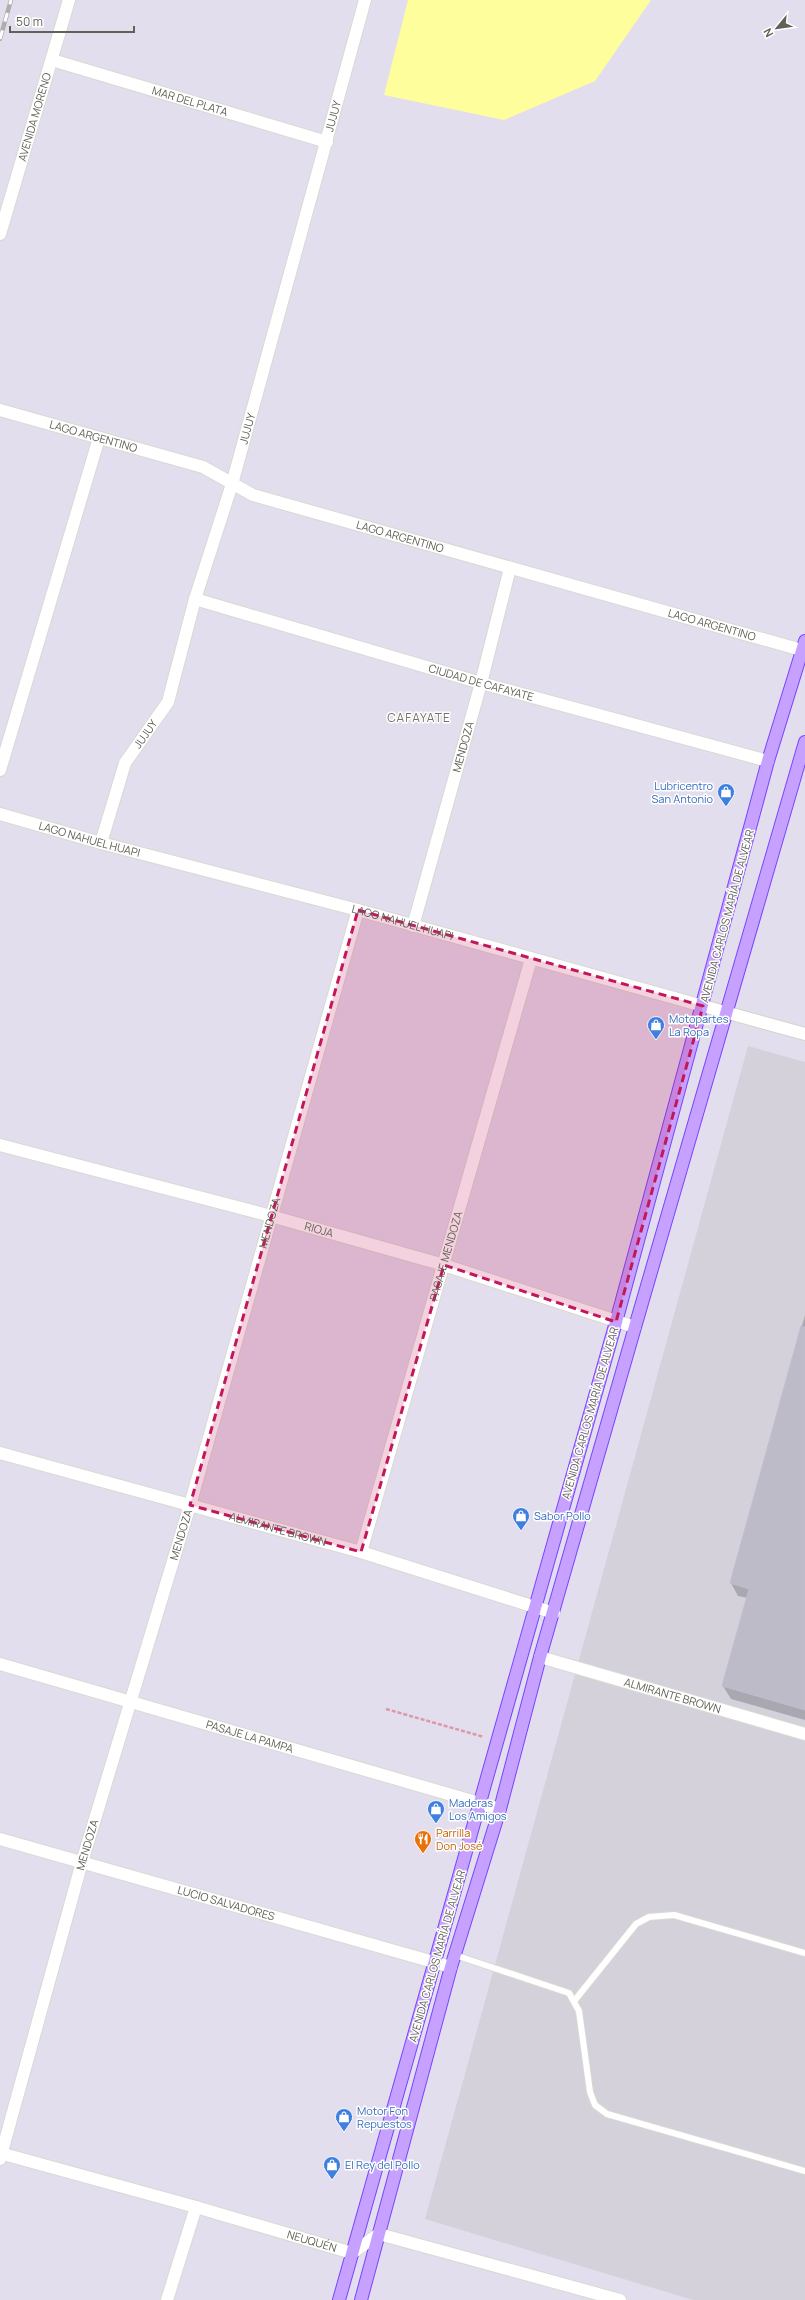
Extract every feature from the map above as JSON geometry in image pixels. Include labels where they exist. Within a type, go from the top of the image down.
[{"type":"main road","name":"AVENIDA CARLOS MARÍA DE ALVEAR","points":[[339,2300],[616,1322],[703,1006],[768,761],[804,647]]},
{"type":"main road","name":"AVENIDA CARLOS MARÍA DE ALVEAR","points":[[362,2300],[453,1961],[500,1809],[540,1657],[554,1613],[635,1327],[805,742]]},
{"type":"street","name":"AVENIDA MORENO","points":[[0,234],[70,0]]},
{"type":"street","name":"JUJUY","points":[[101,844],[125,763],[168,702],[195,599],[232,484],[365,0]]},
{"type":"street","name":"MAR DEL PLATA","points":[[52,60],[327,142]]},
{"type":"street","name":"LAGO ARGENTINO","points":[[0,410],[203,467],[253,495],[510,568],[804,647]]},
{"type":"street","points":[[0,770],[99,438]]},
{"type":"street","name":"MENDOZA","points":[[413,926],[481,683],[510,568]]},
{"type":"street","name":"CIUDAD DE CAFAYATE","points":[[195,599],[481,683],[768,761]]},
{"type":"street","name":"LAGO NAHUEL HUAPI","points":[[0,814],[101,844],[358,910],[530,959],[805,1034]]},
{"type":"street","name":"MENDOZA","points":[[0,2155],[82,1862],[190,1505],[358,910]]},
{"type":"street","name":"PASAJE MENDOZA","points":[[361,1552],[530,959]]},
{"type":"street","name":"RIOJA","points":[[0,1145],[271,1216],[444,1265],[635,1327]]},
{"type":"street","name":"ALMIRANTE BROWN","points":[[0,1453],[361,1552],[554,1613]]},
{"type":"street","name":"ALMIRANTE BROWN","points":[[540,1657],[805,1734]]},
{"type":"street","name":"PASAJE LA PAMPA","points":[[0,1664],[500,1809]]},
{"type":"street","name":"LUCIO SALVADORES","points":[[0,1839],[435,1962],[453,1961]]},
{"type":"street","name":"NEUQUÉN","points":[[0,2155],[196,2207],[352,2253],[379,2234]]},
{"type":"street","points":[[167,2300],[196,2207]]},
{"type":"street","points":[[379,2234],[620,2300]]},
{"type":"lane","points":[[575,2000],[636,1924],[657,1916],[674,1915],[805,1953]]},
{"type":"lane","points":[[453,1961],[569,1993],[575,2000],[579,2010],[590,2092],[595,2105],[607,2114],[805,2171]]},
{"type":"path","points":[[386,1709],[498,1741]]},
{"type":"highlighted area","points":[[358,910],[703,1006],[616,1322],[444,1265],[361,1552],[190,1505]]},
{"type":"shaded area","points":[[408,0],[651,0],[595,81],[504,120],[384,95]]},
{"type":"shaded area","points":[[748,1046],[805,1062],[805,2300],[693,2300],[425,2219]]},
{"type":"building","points":[[801,1326],[805,1327],[805,1710],[722,1686],[749,1589],[730,1583]]},
{"type":"railway","points":[[0,39],[11,0]]},
{"type":"place","name":"Lubricentro San Antonio","points":[[726,807]]},
{"type":"place","name":"Motopartes La Ropa","points":[[656,1040]]},
{"type":"place","name":"Sabor Pollo","points":[[521,1531]]},
{"type":"place","name":"Maderas Los Amigos","points":[[436,1824]]},
{"type":"place","name":"Parrilla Don José","points":[[423,1854]]},
{"type":"place","name":"Motor Fon Repuestos","points":[[344,2132]]},
{"type":"place","name":"El Rey del Pollo","points":[[332,2180]]},
{"type":"district","name":"CAFAYATE","points":[[419,718]]}]
